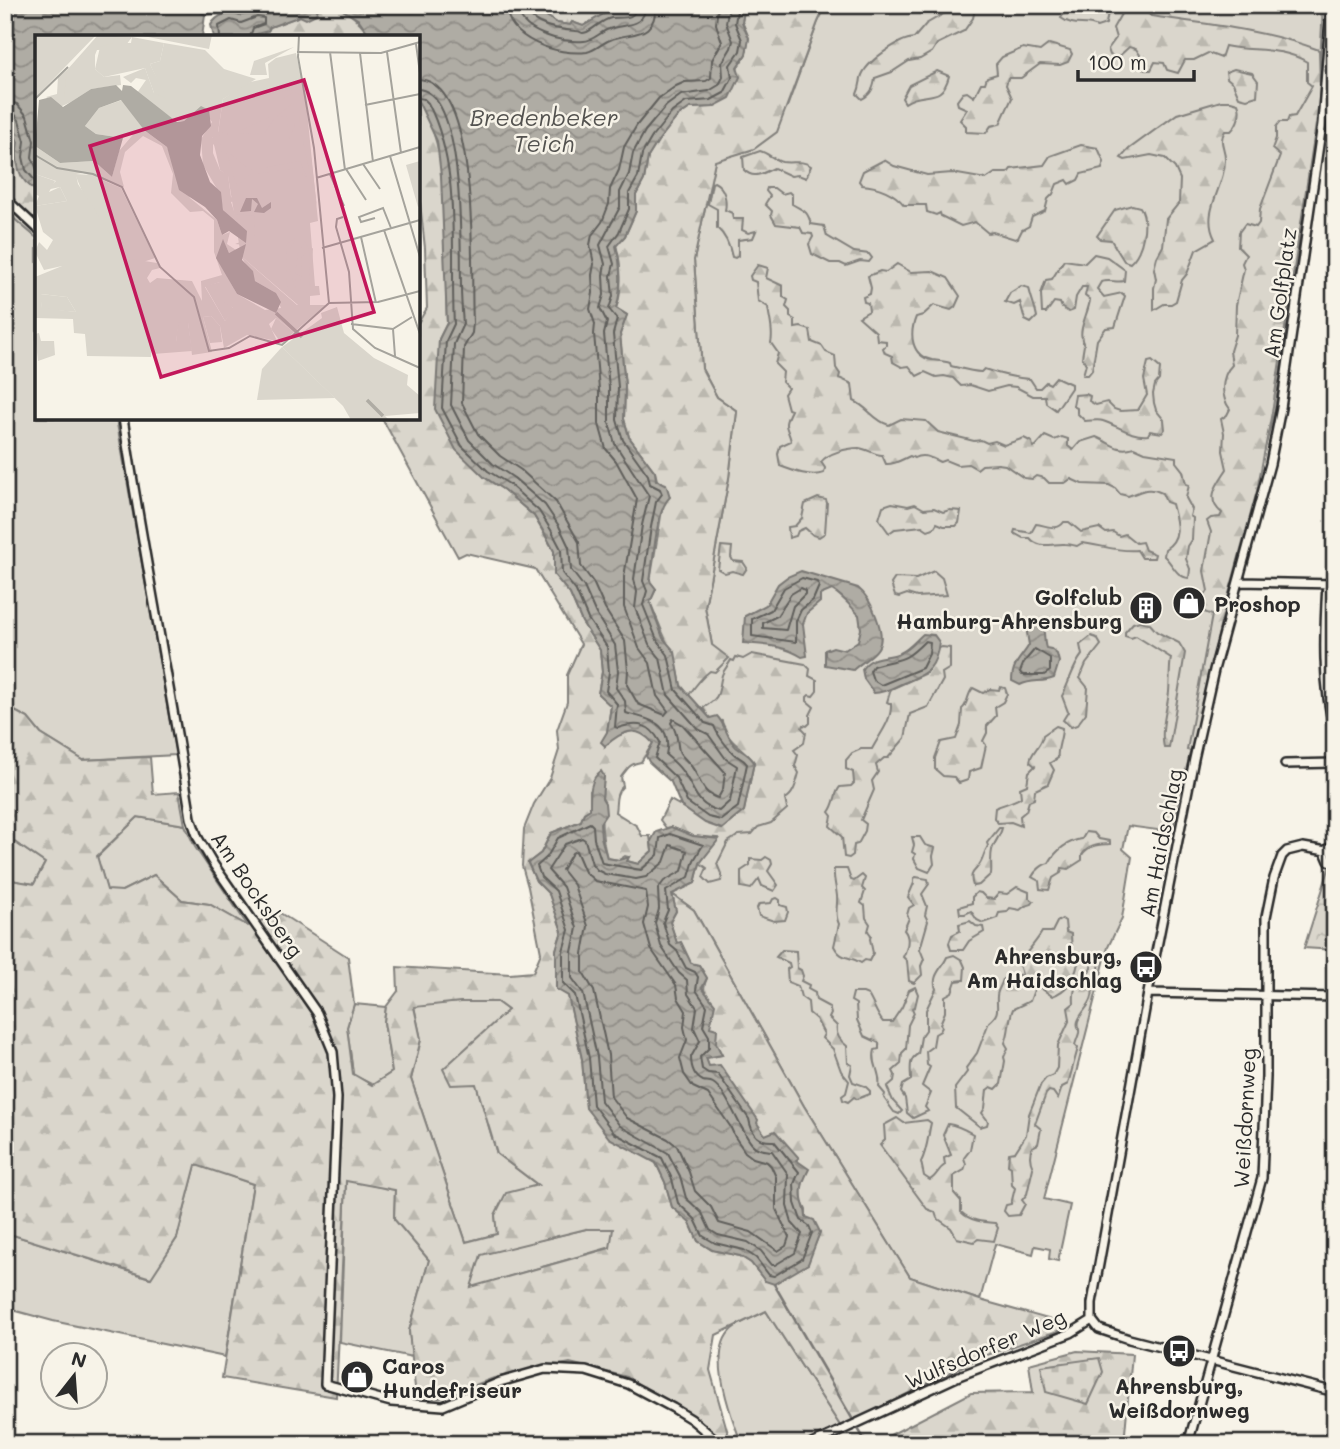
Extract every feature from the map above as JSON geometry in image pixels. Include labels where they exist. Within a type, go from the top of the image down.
[{"type":"street","name":"Am Golfplatz","points":[[1238,582],[1282,408],[1321,124],[1331,5]]},
{"type":"street","points":[[5,198],[35,226]]},
{"type":"street","name":"Am Bocksberg","points":[[123,420],[141,538],[191,818],[198,838],[214,864],[317,1013],[333,1052],[337,1098],[325,1384],[391,1402],[443,1406],[500,1382],[545,1369],[586,1370],[628,1384],[673,1408],[721,1444]]},
{"type":"street","points":[[1238,582],[1331,584],[1324,635],[1326,689],[1335,734]]},
{"type":"street","name":"Am Haidschlag","points":[[1092,1320],[1092,1303],[1148,993],[1213,670],[1238,582]]},
{"type":"street","points":[[1285,764],[1335,763]]},
{"type":"street","points":[[1335,845],[1326,851],[1327,859],[1335,863]]},
{"type":"street","name":"Weißdornweg","points":[[1188,1444],[1262,1178],[1266,1077],[1266,917],[1269,897],[1279,863],[1287,851],[1295,848],[1326,851]]},
{"type":"street","points":[[1148,993],[1335,998]]},
{"type":"street","name":"Wulfsdorfer Weg","points":[[812,1444],[959,1376],[1071,1333],[1092,1320],[1099,1329],[1107,1332],[1335,1392]]},
{"type":"green space","points":[[191,5],[279,5],[266,11],[255,10],[240,16],[233,12],[205,15]]},
{"type":"green space","points":[[319,5],[335,7],[349,13],[369,35],[253,35],[300,16],[316,14]]},
{"type":"green space","points":[[530,5],[631,5],[629,10],[609,11],[583,26],[572,22],[570,25],[557,23]]},
{"type":"green space","points":[[745,5],[826,5],[777,132],[754,149],[715,161],[694,260],[702,369],[717,397],[737,411],[729,478],[705,607],[712,645],[729,658],[715,672],[710,671],[704,676],[689,695],[681,686],[678,670],[650,602],[656,589],[650,582],[663,504],[655,472],[629,437],[624,419],[625,386],[620,334],[627,315],[616,308],[620,294],[620,277],[616,245],[625,236],[636,211],[636,195],[644,180],[648,157],[658,141],[677,117],[690,108],[713,107],[746,54],[749,38],[742,22]]},
{"type":"green space","name":"Golfclub Hamburg-Ahrensburg","points":[[826,5],[1323,5],[1317,123],[1275,409],[1222,614],[1172,832],[1128,826],[1123,849],[1132,857],[1122,918],[1108,947],[1044,1199],[1070,1205],[1058,1261],[1049,1259],[1050,1249],[1035,1246],[1033,1254],[995,1244],[980,1300],[910,1277],[804,1106],[694,910],[672,894],[695,883],[700,863],[710,719],[681,686],[712,645],[705,607],[729,478],[737,411],[717,397],[702,369],[694,260],[715,160],[754,149],[787,107]]},
{"type":"green space","points":[[959,5],[974,5],[975,9],[973,18],[964,31],[937,44],[932,52],[920,59],[909,61],[892,72],[875,78],[872,90],[862,99],[857,94],[864,72],[883,52],[900,42],[914,38],[926,24]]},
{"type":"green space","points":[[1070,5],[1101,5],[1108,12],[1106,24],[1097,27],[1066,21],[1061,18]]},
{"type":"green space","points":[[1115,5],[1139,5],[1151,16],[1257,33],[1319,50],[1318,111],[1273,407],[1257,491],[1221,623],[1191,751],[1187,750],[1212,615],[1202,611],[1201,601],[1208,591],[1204,571],[1211,532],[1207,521],[1220,517],[1222,513],[1213,497],[1227,469],[1221,419],[1230,409],[1223,386],[1232,365],[1230,351],[1235,335],[1236,305],[1244,269],[1242,263],[1246,255],[1238,247],[1239,232],[1245,224],[1256,227],[1259,223],[1260,209],[1280,156],[1272,149],[1276,127],[1280,122],[1287,122],[1289,117],[1295,116],[1312,86],[1307,82],[1307,62],[1297,57],[1277,51],[1225,46],[1221,58],[1208,53],[1194,60],[1185,60],[1178,73],[1167,70],[1164,63],[1155,62],[1151,70],[1145,70],[1137,64],[1140,55],[1136,49],[1129,47],[1117,58],[1110,55],[1108,49],[1116,38],[1113,28],[1121,14]]},
{"type":"green space","points":[[1049,44],[1070,50],[1072,54],[1068,62],[1060,65],[1040,64],[1021,78],[1008,78],[1006,85],[1012,98],[1000,124],[991,126],[986,133],[966,132],[966,126],[960,120],[967,109],[958,105],[957,101],[963,93],[967,92],[974,97],[987,77],[997,74],[996,64],[1002,57],[1023,48],[1040,51]]},
{"type":"green space","points":[[1234,69],[1252,73],[1258,81],[1257,96],[1247,99],[1239,97],[1233,83],[1227,78],[1226,72]]},
{"type":"green space","points":[[937,71],[949,76],[941,91],[905,103],[902,98],[909,85]]},
{"type":"green space","points":[[1221,101],[1238,103],[1240,110],[1236,125],[1231,131],[1225,131],[1222,138],[1224,168],[1210,218],[1215,239],[1196,250],[1176,301],[1154,310],[1154,269],[1163,246],[1166,219],[1179,203],[1180,179],[1175,168],[1165,158],[1151,155],[1125,160],[1121,158],[1129,149],[1177,114]]},
{"type":"green space","points":[[420,105],[430,123],[443,178],[447,323],[439,339],[484,477],[534,516],[554,551],[555,575],[570,594],[582,622],[600,650],[602,672],[598,694],[611,706],[605,746],[616,736],[635,730],[653,743],[641,762],[631,765],[621,777],[623,786],[617,795],[615,812],[637,826],[642,836],[650,836],[652,851],[638,864],[627,861],[628,857],[625,856],[619,860],[607,858],[601,817],[604,776],[590,791],[590,810],[584,813],[581,821],[551,833],[541,853],[528,863],[536,881],[549,894],[562,931],[556,950],[556,988],[568,995],[582,1059],[586,1108],[594,1117],[656,1163],[672,1207],[690,1223],[698,1241],[712,1250],[740,1256],[751,1263],[765,1281],[814,1247],[820,1232],[806,1217],[796,1160],[765,1135],[709,1067],[706,1058],[722,1055],[709,1027],[704,1006],[707,978],[699,965],[691,964],[681,943],[677,944],[670,922],[676,911],[672,894],[694,910],[804,1106],[910,1277],[1073,1326],[981,1357],[841,1427],[766,1311],[716,1335],[710,1370],[731,1444],[627,1377],[570,1363],[494,1378],[440,1398],[416,1397],[409,1331],[429,1260],[394,1219],[395,1190],[346,1181],[336,1397],[222,1378],[253,1184],[196,1165],[177,1238],[151,1278],[10,1234],[5,1236],[5,879],[34,884],[45,863],[13,841],[5,841],[5,688],[9,708],[28,718],[41,734],[83,760],[150,757],[153,794],[179,792],[185,825],[138,817],[97,856],[107,890],[122,891],[154,875],[182,900],[209,904],[248,926],[280,913],[348,957],[354,1004],[347,1027],[353,1074],[372,1085],[392,1072],[384,1022],[386,1007],[398,991],[397,967],[510,974],[533,972],[541,953],[522,866],[524,829],[534,804],[550,778],[559,750],[557,730],[567,702],[567,675],[581,644],[535,569],[466,553],[458,557],[383,420],[420,420],[420,320],[427,308],[420,202]],"holes":[[[460,1002],[497,1002],[508,1010],[443,1069],[451,1085],[476,1084],[497,1154],[538,1185],[506,1193],[495,1215],[497,1234],[466,1242],[411,1079],[421,1039],[414,1007]],[[586,1229],[613,1229],[610,1248],[471,1287],[481,1255]]]},
{"type":"green space","points":[[5,112],[12,122],[18,142],[16,157],[31,188],[35,189],[35,236],[5,211]]},
{"type":"green space","points":[[1081,145],[1098,148],[1104,162],[1102,169],[1081,174],[1078,180],[1070,184],[1067,180],[1057,184],[1048,199],[1045,211],[1032,217],[1029,226],[1015,239],[988,233],[975,222],[961,226],[940,213],[936,215],[927,212],[926,205],[904,205],[891,194],[862,185],[859,181],[863,171],[884,160],[894,166],[927,175],[952,173],[986,179],[995,173],[1008,173],[1011,169],[1044,165],[1050,156]]},
{"type":"green space","points":[[760,151],[782,162],[800,162],[811,166],[806,178],[791,176],[774,168],[759,175],[751,175],[744,170],[743,157]]},
{"type":"green space","points":[[714,182],[721,187],[724,194],[725,210],[732,213],[733,219],[743,219],[742,230],[748,233],[756,231],[753,238],[738,240],[738,256],[735,258],[717,228],[717,209],[708,204]]},
{"type":"green space","points":[[767,188],[774,188],[782,194],[789,192],[792,195],[792,204],[806,213],[811,224],[824,226],[827,236],[854,252],[869,254],[872,258],[869,262],[860,261],[846,266],[830,263],[812,254],[809,244],[812,234],[803,233],[800,227],[776,224],[771,215],[772,211],[765,204],[770,196]]},
{"type":"green space","points":[[1132,205],[1140,207],[1144,228],[1138,252],[1130,263],[1124,261],[1111,240],[1097,236],[1115,210]]},
{"type":"green space","points":[[5,211],[35,236],[35,420],[116,420],[176,755],[83,760],[41,734],[28,718],[9,708],[5,688]]},
{"type":"green space","points":[[1094,254],[1107,257],[1125,270],[1124,281],[1101,282],[1097,289],[1104,297],[1122,293],[1125,296],[1115,327],[1106,328],[1097,340],[1092,370],[1088,375],[1083,375],[1086,364],[1082,357],[1084,345],[1081,334],[1090,300],[1085,296],[1087,287],[1082,287],[1076,297],[1074,310],[1069,312],[1062,308],[1060,303],[1054,302],[1046,313],[1042,313],[1041,294],[1046,280],[1052,279],[1064,260],[1085,263]]},
{"type":"green space","points":[[897,264],[911,272],[932,271],[948,278],[960,296],[951,310],[934,305],[923,315],[916,317],[912,337],[920,354],[925,358],[948,362],[951,366],[966,370],[981,372],[984,369],[1030,379],[1036,388],[1046,382],[1050,384],[1056,377],[1071,384],[1071,388],[1056,410],[1046,403],[1045,396],[1033,396],[1016,387],[1007,386],[988,391],[970,385],[961,386],[953,378],[936,377],[925,372],[917,376],[909,366],[902,367],[893,362],[892,356],[885,353],[883,348],[886,341],[877,340],[876,332],[859,317],[869,311],[868,303],[864,302],[863,297],[870,294],[868,276],[880,271],[886,272]]},
{"type":"green space","points":[[758,265],[768,268],[766,278],[783,286],[783,297],[788,300],[786,307],[790,311],[790,317],[795,320],[795,328],[810,330],[812,342],[835,356],[839,378],[852,384],[854,401],[884,423],[889,425],[901,419],[926,421],[938,432],[974,441],[995,441],[1004,445],[1024,438],[1032,442],[1033,447],[1045,436],[1054,440],[1062,437],[1068,439],[1068,446],[1073,450],[1080,442],[1096,437],[1118,448],[1134,447],[1145,452],[1176,457],[1186,484],[1189,485],[1186,498],[1192,509],[1190,516],[1193,518],[1192,540],[1186,559],[1190,569],[1189,578],[1178,573],[1164,556],[1165,549],[1174,540],[1176,522],[1172,504],[1166,502],[1162,493],[1157,491],[1145,490],[1128,496],[1120,494],[1109,485],[1082,484],[1071,479],[1065,483],[1049,483],[1036,476],[1032,479],[1024,478],[1005,465],[982,465],[977,469],[968,464],[957,465],[945,460],[940,462],[924,456],[910,456],[886,464],[882,455],[859,448],[828,456],[821,462],[825,468],[824,473],[814,475],[780,466],[780,446],[791,441],[786,424],[791,410],[788,409],[784,394],[788,388],[782,382],[783,372],[775,364],[778,353],[771,343],[772,329],[768,307],[758,301],[756,282],[751,280],[750,276]]},
{"type":"green space","points":[[1021,286],[1029,288],[1035,309],[1037,317],[1031,323],[1025,320],[1020,302],[1014,305],[1005,302],[1010,293]]},
{"type":"green space","points":[[1152,361],[1160,368],[1159,380],[1153,394],[1156,410],[1164,420],[1165,429],[1162,433],[1150,431],[1148,435],[1136,434],[1101,420],[1085,421],[1077,413],[1077,408],[1073,406],[1075,395],[1086,394],[1090,396],[1089,401],[1096,405],[1107,402],[1120,411],[1138,410],[1147,395],[1144,379],[1148,362]]},
{"type":"green space","points":[[818,498],[826,500],[827,503],[825,533],[819,537],[805,528],[789,538],[788,527],[795,526],[802,518],[805,504]]},
{"type":"green space","points":[[892,503],[908,506],[915,504],[924,509],[934,508],[943,512],[961,511],[959,523],[956,526],[944,526],[937,523],[934,528],[928,530],[922,526],[895,529],[889,533],[879,519],[883,506]]},
{"type":"green space","points":[[1069,522],[1081,532],[1099,528],[1119,536],[1125,534],[1136,543],[1142,542],[1145,550],[1155,554],[1154,558],[1142,558],[1137,550],[1082,543],[1077,546],[1042,545],[1014,533],[1015,530],[1031,533],[1036,524],[1058,527]]},
{"type":"green space","points":[[721,546],[732,547],[733,561],[743,562],[747,568],[743,574],[732,571],[725,573],[718,569]]},
{"type":"green space","points":[[934,571],[942,578],[947,595],[895,596],[891,584],[895,578],[916,579]]},
{"type":"green space","points":[[1133,623],[1149,623],[1157,632],[1179,643],[1185,653],[1169,748],[1164,748],[1163,734],[1171,658],[1136,636],[1125,636]]},
{"type":"green space","points":[[1091,636],[1097,638],[1101,645],[1086,664],[1080,678],[1088,688],[1086,713],[1077,725],[1071,727],[1063,720],[1068,712],[1062,696],[1082,655],[1080,645]]},
{"type":"green space","points":[[938,648],[950,648],[950,668],[942,673],[943,680],[928,707],[910,714],[905,738],[888,758],[876,765],[878,772],[872,781],[874,790],[861,820],[866,824],[865,831],[858,844],[854,845],[853,855],[844,857],[842,837],[830,826],[832,816],[829,812],[840,787],[854,783],[853,772],[846,769],[846,760],[861,749],[872,749],[891,710],[891,704],[887,702],[891,689],[927,673]]},
{"type":"green space","points":[[752,654],[805,664],[810,669],[809,676],[817,680],[817,691],[813,696],[807,697],[807,701],[814,707],[810,723],[802,728],[806,732],[804,743],[794,750],[798,755],[795,766],[799,773],[793,792],[785,799],[787,809],[771,823],[758,827],[752,834],[739,835],[728,842],[717,864],[722,876],[721,881],[710,884],[703,877],[707,868],[700,863],[718,838],[693,836],[671,827],[666,828],[660,820],[670,800],[722,829],[744,811],[754,762],[730,739],[722,721],[710,719],[703,708],[716,697],[723,673],[731,660],[734,661],[736,657],[743,659]]},
{"type":"green space","points":[[1000,687],[1005,688],[1007,694],[1003,702],[995,707],[996,716],[987,726],[981,768],[969,772],[968,780],[959,783],[954,777],[943,776],[935,769],[935,758],[941,742],[956,739],[961,725],[962,709],[971,690],[973,688],[983,693],[990,689],[999,690]]},
{"type":"green space","points":[[1056,726],[1062,728],[1062,732],[1058,758],[1050,763],[1054,770],[1048,784],[1035,790],[1034,799],[1029,801],[1026,811],[1020,816],[1021,826],[1011,822],[998,823],[994,818],[995,808],[1021,797],[1020,788],[1027,785],[1029,772],[1035,766],[1030,762],[1032,755],[1043,735]]},
{"type":"green space","points":[[138,817],[185,825],[195,847],[248,926],[209,904],[182,900],[154,875],[122,891],[107,891],[97,857]]},
{"type":"green space","points":[[999,828],[1002,828],[991,853],[991,874],[979,885],[973,886],[972,874],[981,862],[987,843]]},
{"type":"green space","points":[[1086,832],[1110,841],[1110,844],[1088,849],[1082,855],[1082,860],[1068,869],[1062,868],[1061,873],[1053,878],[1049,890],[1040,889],[1039,881],[1032,877],[1035,872],[1049,863],[1063,847],[1082,839]]},
{"type":"green space","points":[[912,837],[920,837],[925,845],[935,848],[934,864],[929,872],[919,868],[914,859]]},
{"type":"green space","points":[[5,841],[13,841],[45,863],[34,884],[5,879]]},
{"type":"green space","points":[[766,857],[772,864],[768,871],[778,885],[774,891],[762,886],[759,879],[751,889],[741,887],[741,871],[750,865],[750,859],[762,860]]},
{"type":"green space","points":[[1330,866],[1335,866],[1335,950],[1304,948]]},
{"type":"green space","points":[[834,869],[847,869],[854,881],[862,875],[865,878],[861,903],[865,906],[866,918],[870,924],[868,931],[873,953],[869,961],[861,963],[843,956],[834,946],[839,924]]},
{"type":"green space","points":[[916,877],[928,879],[929,884],[922,894],[927,906],[925,915],[928,921],[920,949],[924,959],[921,966],[922,975],[914,983],[909,981],[907,961],[903,957],[908,944],[904,930],[909,918],[907,915],[909,908],[914,905],[908,897]]},
{"type":"green space","points":[[1017,887],[1029,892],[1029,898],[1034,901],[1032,904],[1020,910],[1010,908],[1007,912],[999,913],[997,918],[983,923],[977,920],[971,911],[960,914],[959,907],[972,903],[972,897],[977,892],[986,898],[994,899],[999,893],[1007,894]]},
{"type":"green space","points":[[777,898],[780,905],[787,907],[785,920],[774,921],[759,916],[759,904],[771,903]]},
{"type":"green space","points":[[1062,919],[1065,921],[1066,932],[1071,934],[1072,954],[1078,963],[1075,974],[1070,983],[1057,994],[1052,996],[1039,987],[1034,990],[1030,1001],[1013,1009],[1005,1043],[1008,1048],[1004,1057],[1001,1084],[996,1089],[991,1087],[987,1090],[982,1113],[988,1121],[987,1125],[980,1127],[956,1108],[955,1088],[967,1072],[966,1068],[977,1053],[989,1022],[997,1013],[997,994],[1003,979],[1022,974],[1018,962],[1042,932],[1052,932],[1057,922]]},
{"type":"green space","points":[[970,921],[983,927],[984,932],[969,941],[963,950],[951,950],[949,943],[952,935],[960,931],[959,924]]},
{"type":"green space","points":[[782,950],[796,951],[797,968],[803,976],[801,981],[809,985],[808,989],[815,993],[816,1000],[829,1007],[829,1018],[837,1026],[839,1037],[847,1046],[853,1082],[865,1086],[870,1094],[857,1099],[854,1097],[848,1102],[843,1100],[842,1096],[846,1093],[849,1081],[841,1071],[833,1049],[822,1038],[824,1034],[816,1019],[809,1013],[808,1002],[801,997],[798,986],[788,982],[789,963],[776,957]]},
{"type":"green space","points":[[954,955],[962,960],[965,967],[964,980],[956,981],[952,992],[945,996],[945,1012],[940,1024],[942,1027],[935,1034],[933,1046],[926,1051],[927,1065],[930,1067],[922,1086],[931,1093],[925,1107],[928,1111],[913,1118],[907,1113],[905,1098],[901,1092],[903,1085],[911,1080],[911,1062],[918,1054],[921,1037],[926,1030],[926,1010],[936,989],[936,976],[947,957]]},
{"type":"green space","points":[[1094,960],[1099,961],[1099,970],[1092,984],[1091,1001],[1078,1021],[1079,1033],[1075,1045],[1078,1048],[1068,1084],[1062,1087],[1058,1099],[1053,1092],[1046,1094],[1035,1124],[1041,1129],[1038,1144],[1032,1147],[1030,1152],[1033,1168],[1027,1194],[1022,1200],[1025,1204],[1019,1215],[1008,1216],[1004,1211],[1006,1205],[1011,1204],[1015,1188],[1012,1185],[1011,1167],[1008,1165],[1009,1153],[1015,1152],[1026,1135],[1029,1114],[1041,1084],[1053,1075],[1057,1068],[1058,1045],[1070,1019],[1068,1008],[1074,1003],[1076,987],[1087,977]]},
{"type":"green space","points":[[915,987],[918,994],[908,1025],[906,1049],[902,1053],[901,1064],[893,1071],[894,1081],[887,1087],[893,1101],[902,1111],[899,1114],[894,1112],[879,1087],[874,1055],[875,1050],[879,1049],[879,1043],[864,1036],[857,1020],[856,1004],[851,1001],[853,993],[868,995],[883,1022],[892,1022],[909,990]]},
{"type":"green space","points":[[497,1002],[508,1010],[476,1083],[497,1154],[539,1186],[495,1215],[497,1234],[466,1242],[411,1079],[421,1040],[414,1006]]},
{"type":"green space","points":[[354,1004],[386,1007],[384,1022],[392,1072],[373,1085],[353,1075],[347,1027]]},
{"type":"green space","points":[[897,1118],[904,1123],[927,1120],[931,1123],[921,1162],[924,1176],[930,1180],[945,1165],[944,1158],[951,1155],[943,1135],[948,1124],[973,1134],[970,1150],[964,1158],[964,1170],[954,1176],[954,1193],[961,1201],[961,1212],[965,1215],[995,1223],[998,1228],[994,1241],[978,1239],[974,1242],[957,1238],[951,1228],[937,1218],[935,1212],[927,1209],[880,1145],[885,1140],[884,1125]]},
{"type":"green space","points":[[196,1164],[253,1184],[225,1357],[53,1321],[5,1308],[5,1236],[10,1234],[150,1278],[177,1238]]},
{"type":"green space","points":[[346,1180],[395,1190],[394,1219],[429,1260],[409,1331],[412,1357],[340,1342]]},
{"type":"green space","points":[[586,1229],[614,1229],[611,1247],[470,1288],[481,1254]]},
{"type":"green space","points":[[766,1311],[841,1427],[807,1444],[742,1444],[727,1402],[721,1368],[725,1339],[736,1326]]},
{"type":"green space","points":[[1077,1351],[1132,1354],[1124,1444],[873,1444],[971,1393],[1033,1392],[1029,1364]]},
{"type":"green space","points":[[1099,1358],[1103,1372],[1088,1404],[1046,1392],[1041,1366]]},
{"type":"water","points":[[5,5],[191,5],[205,15],[202,35],[35,35],[35,189],[21,176],[17,163],[18,142],[12,122],[5,112]]},
{"type":"water","points":[[279,5],[319,5],[316,14],[306,19],[300,16],[270,27],[268,31],[253,35],[214,35],[211,25],[220,16],[232,13],[240,16],[255,10],[266,11]]},
{"type":"water","name":"Bredenbeker Teich","points":[[335,5],[530,5],[557,23],[570,25],[572,22],[583,26],[609,11],[629,10],[631,5],[745,5],[742,22],[749,38],[746,54],[737,67],[740,77],[730,98],[713,107],[690,108],[677,117],[658,141],[648,157],[644,180],[636,195],[636,211],[625,236],[616,246],[620,277],[616,308],[627,315],[620,334],[625,386],[624,419],[629,437],[655,472],[656,480],[666,484],[670,497],[658,524],[650,581],[656,589],[650,602],[663,638],[675,652],[681,686],[710,718],[717,716],[736,747],[754,762],[744,811],[722,829],[705,823],[681,806],[671,782],[646,756],[653,743],[647,737],[641,733],[629,732],[623,733],[605,746],[601,742],[607,732],[611,706],[598,694],[602,672],[600,650],[582,622],[570,594],[554,575],[554,551],[534,516],[484,477],[456,450],[435,409],[439,339],[447,323],[441,176],[437,141],[420,105],[420,35],[370,35],[359,20]]},
{"type":"water","points":[[801,571],[858,588],[872,608],[879,626],[880,642],[878,648],[853,670],[825,665],[825,650],[833,647],[845,650],[858,641],[861,629],[859,615],[832,590],[820,595],[820,602],[807,613],[803,624],[807,656],[802,657],[774,646],[743,643],[745,616],[766,605],[778,584]]},
{"type":"water","points":[[1033,621],[1041,623],[1046,648],[1057,654],[1059,662],[1054,678],[1020,685],[1012,681],[1012,675],[1015,665],[1029,645],[1026,627]]},
{"type":"water","points":[[923,634],[934,635],[939,642],[936,658],[930,668],[920,676],[891,689],[874,693],[864,679],[862,669],[866,664],[903,651]]},
{"type":"water","points":[[601,771],[604,776],[602,798],[606,814],[600,823],[607,858],[619,860],[629,857],[627,861],[638,864],[652,851],[651,841],[656,832],[671,827],[693,836],[719,839],[700,863],[695,883],[672,894],[676,911],[670,922],[677,943],[681,942],[691,963],[699,965],[707,978],[702,988],[715,1004],[710,1027],[717,1029],[716,1043],[722,1055],[706,1058],[709,1066],[720,1065],[758,1120],[757,1123],[765,1135],[775,1131],[799,1158],[796,1160],[809,1169],[802,1187],[802,1199],[806,1217],[814,1220],[820,1232],[808,1264],[774,1284],[765,1281],[751,1263],[740,1256],[712,1250],[698,1241],[690,1223],[672,1207],[656,1163],[609,1138],[586,1108],[582,1059],[568,996],[556,989],[556,950],[562,931],[549,894],[536,881],[528,863],[541,853],[551,833],[581,821],[584,813],[590,809],[592,783]]},
{"type":"waterway","points":[[774,1284],[867,1444]]},
{"type":"place","name":"Proshop","points":[[1189,603]]},
{"type":"place","name":"Golfclub Hamburg-Ahrensburg","points":[[1146,608]]},
{"type":"place","name":"Ahrensburg, Am Haidschlag","points":[[1146,967]]},
{"type":"place","name":"Ahrensburg, Weißdornweg","points":[[1179,1351]]},
{"type":"place","name":"Caros Hundefriseur","points":[[357,1377]]}]
